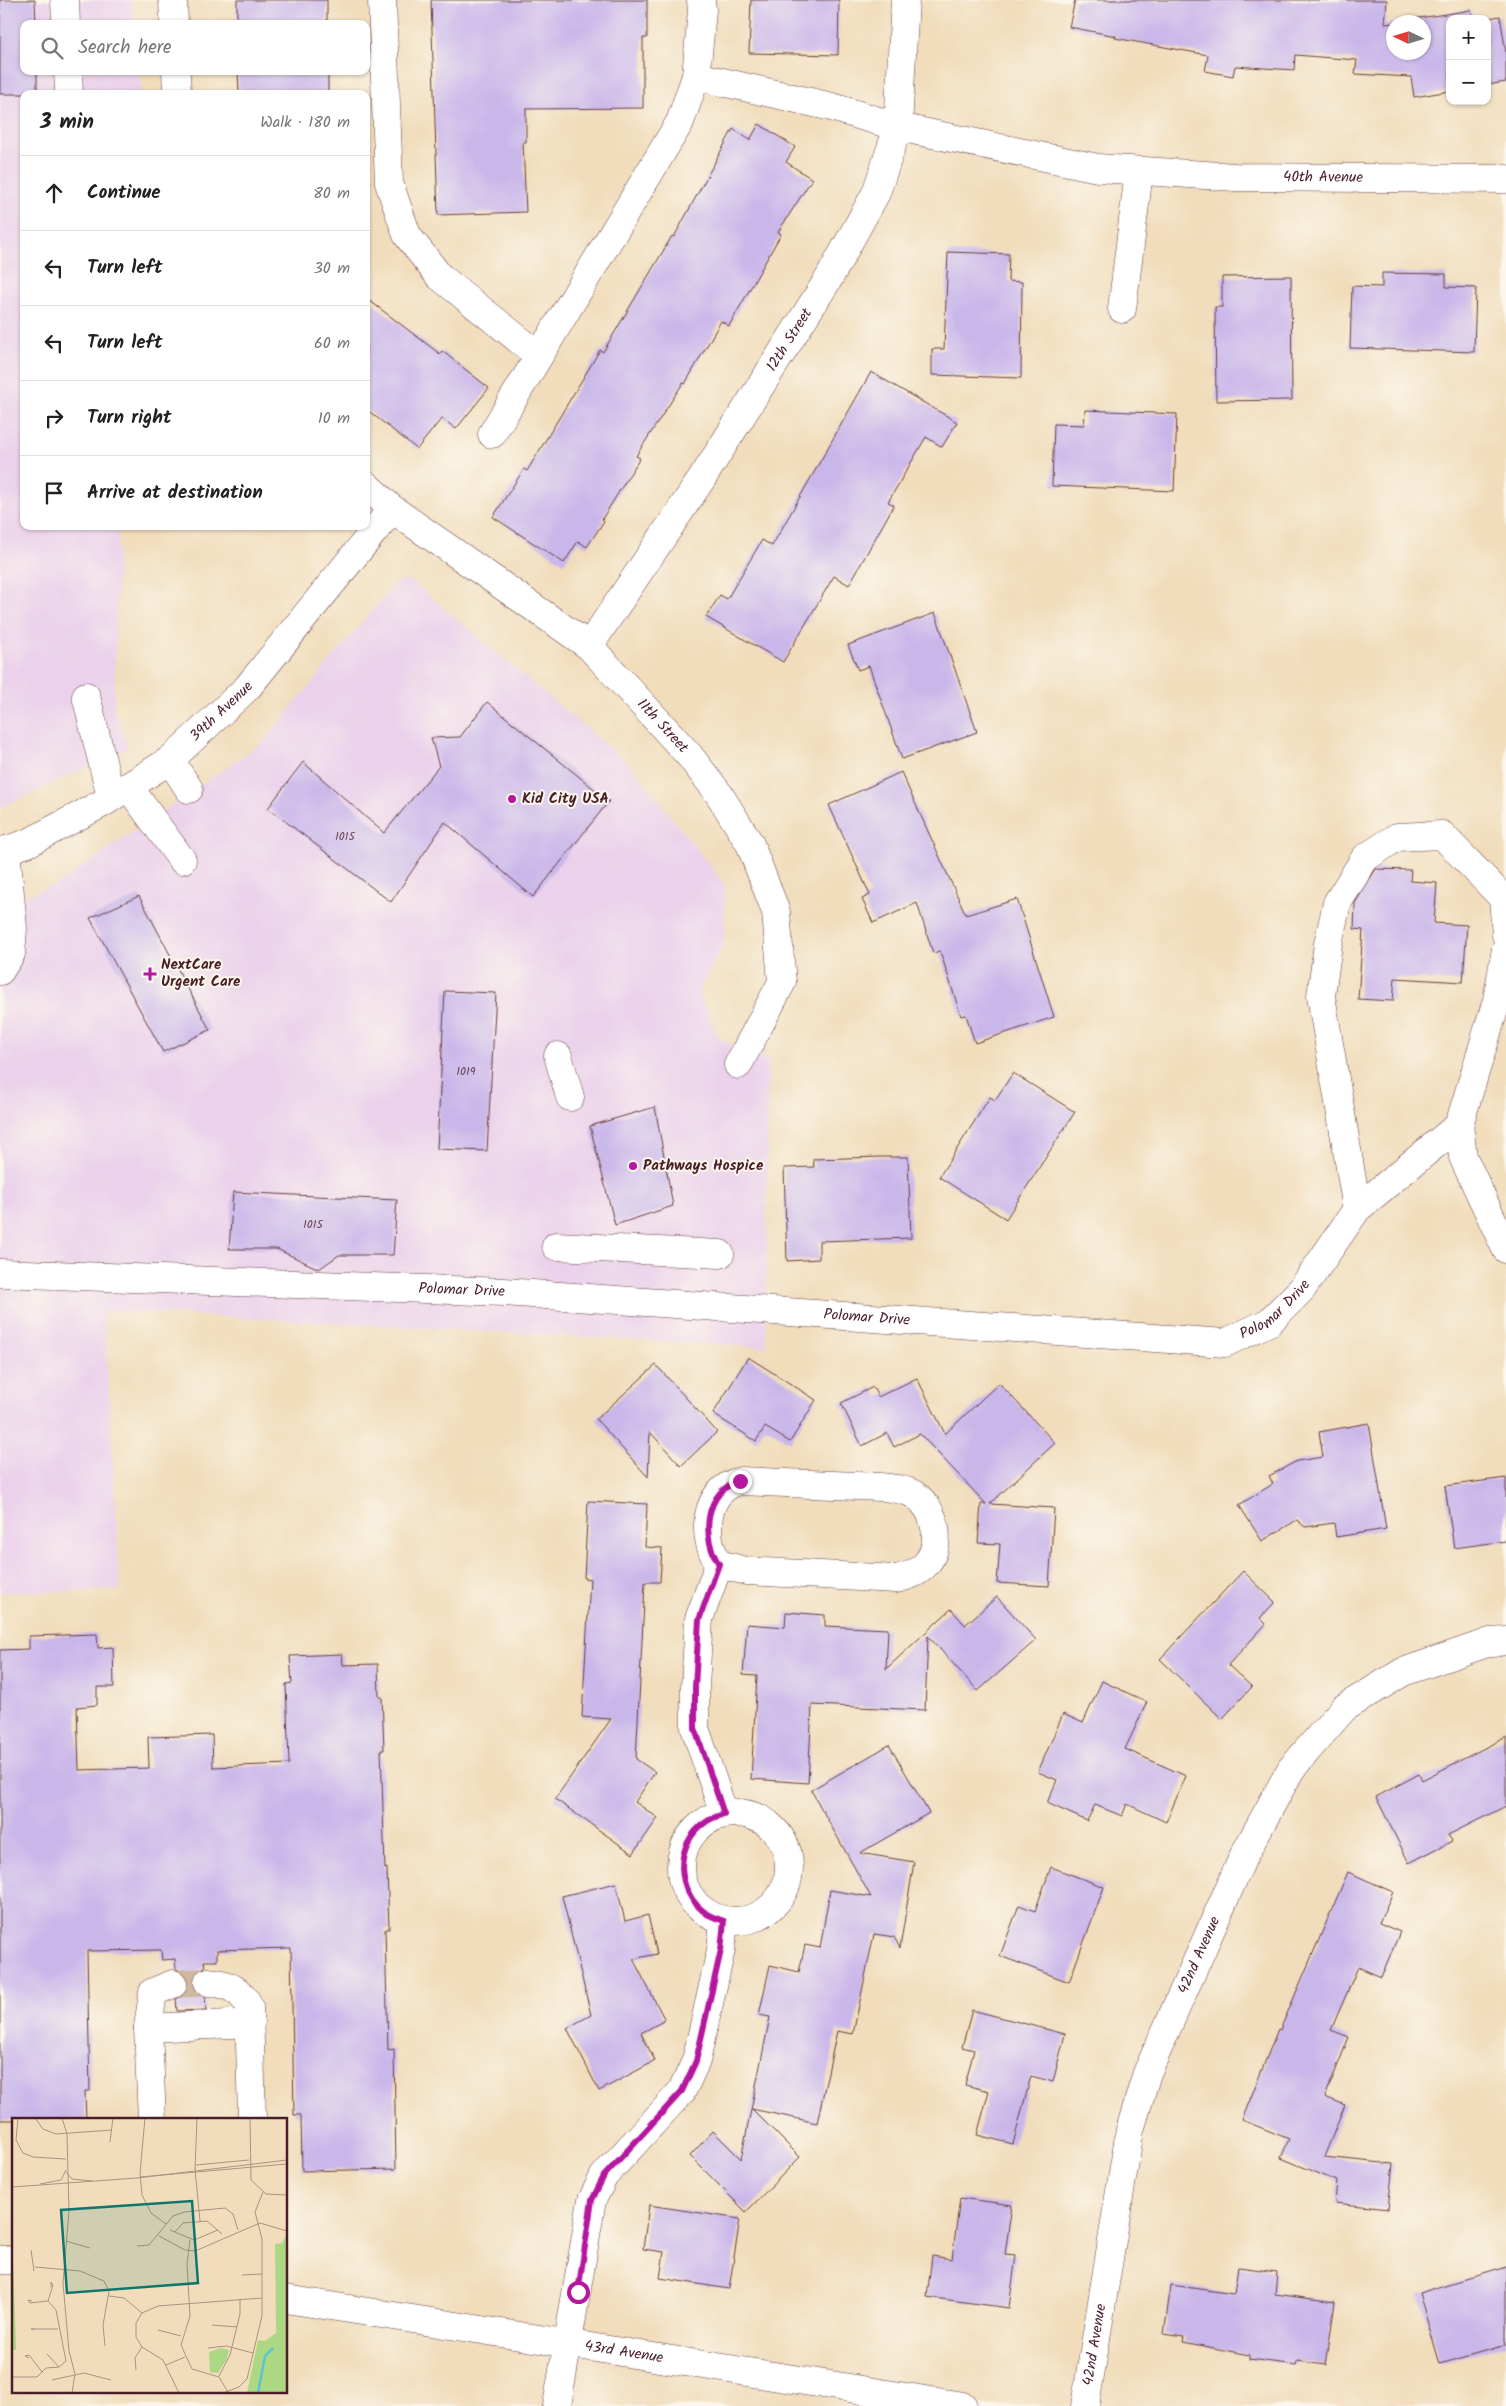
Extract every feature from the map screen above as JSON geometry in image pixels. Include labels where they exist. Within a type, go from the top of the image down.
[{"type":"street","points":[[65,0],[66,20]]},
{"type":"street","points":[[173,0],[174,20]]},
{"type":"street","points":[[382,0],[389,183],[408,235],[439,276],[538,355]]},
{"type":"street","points":[[492,434],[680,122],[696,76],[702,10],[701,0]]},
{"type":"street","name":"12th Street","points":[[589,646],[701,480],[829,278],[876,193],[898,127],[905,0]]},
{"type":"street","points":[[68,75],[69,90]]},
{"type":"street","points":[[176,75],[177,90]]},
{"type":"street","name":"40th Avenue","points":[[696,76],[832,107],[898,127],[1098,168],[1235,177],[1506,178]]},
{"type":"street","points":[[1122,309],[1139,172]]},
{"type":"street","name":"11th Street","points":[[370,489],[392,509],[589,646],[689,755],[719,794],[750,844],[776,912],[782,982],[738,1065]]},
{"type":"street","name":"39th Avenue","points":[[3,851],[28,843],[120,792],[170,760],[247,688],[392,509]]},
{"type":"street","points":[[86,696],[120,792],[182,860]]},
{"type":"street","points":[[170,760],[189,789]]},
{"type":"street","points":[[1356,1209],[1321,996],[1328,944],[1337,903],[1365,858],[1397,837],[1442,835],[1503,898],[1506,935]]},
{"type":"street","points":[[0,971],[11,954],[13,928],[3,851]]},
{"type":"street","points":[[1506,949],[1497,1000],[1459,1125],[1463,1157],[1506,1249]]},
{"type":"street","points":[[558,1056],[570,1097]]},
{"type":"street","name":"Polomar Drive","points":[[0,1273],[504,1292],[1225,1343],[1268,1322],[1295,1296],[1356,1209],[1459,1125]]},
{"type":"street","points":[[556,1246],[720,1254]]},
{"type":"street","points":[[740,1481],[897,1488],[914,1494],[929,1509],[935,1526],[936,1542],[932,1556],[924,1567],[912,1575],[896,1579],[746,1571],[719,1564],[712,1554],[708,1539],[711,1507],[722,1490],[740,1481]]},
{"type":"street","points":[[719,1564],[699,1620],[695,1687],[695,1728],[724,1814]]},
{"type":"street","name":"42nd Avenue","points":[[1085,2406],[1130,2130],[1147,2073],[1244,1856],[1290,1769],[1344,1708],[1403,1672],[1490,1642],[1506,1641]]},
{"type":"street","points":[[741,1813],[749,1815],[772,1827],[783,1841],[789,1858],[789,1876],[784,1892],[774,1906],[759,1917],[742,1922],[724,1921],[708,1914],[694,1902],[684,1886],[681,1868],[684,1850],[692,1834],[706,1821],[724,1814],[741,1813]]},
{"type":"street","points":[[557,2406],[592,2200],[604,2176],[682,2091],[696,2061],[721,1950],[724,1921]]},
{"type":"street","points":[[208,1982],[223,1983],[238,1991],[249,2006],[252,2118]]},
{"type":"street","points":[[152,2118],[148,2028],[153,1992],[163,1986],[173,1984]]},
{"type":"street","points":[[148,2028],[250,2023]]},
{"type":"street","name":"43rd Avenue","points":[[288,2299],[963,2406]]},
{"type":"shaded area","points":[[0,0],[132,0],[134,20],[20,20],[20,75],[139,75],[141,90],[20,90],[20,530],[118,530],[114,710],[128,748],[0,808]]},
{"type":"shaded area","points":[[410,580],[631,766],[725,885],[724,945],[698,991],[718,1038],[768,1060],[766,1347],[104,1310],[120,1590],[0,1593],[0,905],[58,884],[263,742],[396,582]]},
{"type":"building","points":[[0,0],[35,0],[36,20],[20,20],[20,75],[37,75],[37,90],[20,90],[20,94],[0,94]]},
{"type":"building","points":[[237,0],[327,0],[327,20],[237,20]]},
{"type":"building","points":[[431,0],[647,0],[647,38],[643,38],[643,108],[526,109],[526,142],[523,142],[526,212],[438,215]]},
{"type":"building","points":[[751,0],[839,0],[838,55],[749,53]]},
{"type":"building","points":[[1075,0],[1387,0],[1385,24],[1386,60],[1431,60],[1431,16],[1471,10],[1472,15],[1446,15],[1446,92],[1414,97],[1411,77],[1355,74],[1357,60],[1295,55],[1294,70],[1235,66],[1233,76],[1205,71],[1208,55],[1115,38],[1116,36],[1069,27]]},
{"type":"building","points":[[1500,16],[1506,53],[1506,82],[1491,84],[1491,60],[1491,18]]},
{"type":"building","points":[[238,75],[328,75],[328,90],[239,90]]},
{"type":"building","points":[[759,124],[795,147],[786,162],[812,179],[778,232],[781,234],[729,326],[721,321],[685,384],[683,383],[636,456],[640,458],[602,519],[604,521],[587,547],[578,541],[564,563],[493,517],[524,469],[527,471],[600,350],[603,352],[672,236],[674,237],[733,129],[750,140]]},
{"type":"building","points":[[948,252],[1009,254],[1008,281],[1022,282],[1021,378],[932,375],[932,349],[944,349]]},
{"type":"building","points":[[1382,273],[1446,274],[1446,287],[1476,288],[1474,352],[1350,348],[1352,286],[1382,287]]},
{"type":"building","points":[[1291,276],[1292,400],[1216,401],[1215,307],[1222,307],[1222,277]]},
{"type":"building","points":[[370,301],[440,354],[442,351],[489,388],[456,429],[442,418],[417,449],[370,412]]},
{"type":"building","points":[[871,372],[957,422],[942,447],[926,437],[888,502],[894,505],[849,585],[834,576],[783,662],[706,617],[720,595],[727,599],[762,540],[772,546]]},
{"type":"building","points":[[1085,410],[1177,414],[1174,491],[1052,486],[1054,424],[1084,425]]},
{"type":"building","points":[[935,613],[977,732],[902,759],[869,666],[858,670],[848,645]]},
{"type":"building","name":"Kid City USA","points":[[487,702],[609,801],[533,897],[445,822],[391,902],[268,808],[303,762],[384,833],[439,766],[431,738],[460,737]]},
{"type":"building","points":[[901,772],[966,915],[1017,899],[1054,1017],[975,1043],[966,1015],[961,1016],[940,951],[933,953],[917,903],[873,923],[862,899],[870,895],[829,805]]},
{"type":"building","points":[[1376,869],[1411,870],[1410,881],[1437,883],[1434,923],[1467,925],[1463,982],[1395,978],[1393,1001],[1358,999],[1363,930],[1354,929],[1355,903]]},
{"type":"building","name":"NextCare Urgent Care","points":[[139,896],[210,1030],[163,1052],[90,918]]},
{"type":"building","points":[[445,991],[496,993],[487,1151],[437,1149]]},
{"type":"building","points":[[1013,1073],[1075,1112],[1006,1219],[939,1177],[990,1097],[995,1100]]},
{"type":"building","name":"Pathways Hospice","points":[[655,1107],[673,1206],[615,1225],[590,1126]]},
{"type":"building","points":[[908,1157],[911,1238],[819,1241],[819,1259],[787,1261],[784,1168],[814,1167],[813,1159]]},
{"type":"building","points":[[233,1192],[397,1200],[393,1255],[339,1255],[319,1269],[277,1249],[229,1249]]},
{"type":"building","points":[[748,1357],[816,1400],[790,1442],[765,1427],[756,1441],[713,1414]]},
{"type":"building","points":[[656,1365],[717,1432],[681,1466],[650,1432],[648,1477],[596,1419]]},
{"type":"building","points":[[917,1378],[945,1434],[999,1383],[1055,1443],[990,1504],[1054,1508],[1049,1586],[997,1583],[1000,1544],[978,1543],[981,1504],[986,1504],[920,1434],[894,1447],[887,1433],[862,1446],[841,1403],[873,1387],[878,1397]]},
{"type":"building","points":[[1369,1423],[1386,1529],[1336,1537],[1334,1523],[1305,1527],[1297,1520],[1262,1541],[1239,1505],[1273,1484],[1269,1476],[1297,1461],[1323,1457],[1319,1432]]},
{"type":"building","points":[[1506,1478],[1506,1541],[1454,1548],[1445,1486]]},
{"type":"building","points":[[588,1501],[647,1504],[645,1547],[662,1548],[660,1582],[645,1582],[636,1759],[655,1772],[635,1802],[658,1818],[633,1854],[555,1799],[611,1719],[582,1717],[590,1579],[584,1578]]},
{"type":"building","points":[[1243,1571],[1275,1602],[1260,1618],[1266,1624],[1228,1665],[1252,1687],[1222,1719],[1160,1659]]},
{"type":"building","points":[[997,1597],[1036,1640],[978,1691],[928,1636],[925,1710],[812,1705],[808,1783],[751,1779],[757,1676],[743,1675],[747,1624],[785,1627],[786,1612],[825,1615],[825,1626],[888,1629],[886,1669],[951,1609],[965,1625]]},
{"type":"building","points":[[97,1634],[98,1648],[113,1647],[114,1687],[97,1687],[97,1705],[77,1707],[79,1770],[149,1768],[148,1737],[212,1735],[213,1767],[289,1764],[286,1684],[292,1683],[290,1656],[342,1654],[343,1665],[378,1664],[379,1697],[382,1697],[384,1750],[381,1750],[389,1929],[385,1929],[388,2050],[394,2049],[396,2169],[302,2171],[301,2115],[294,2115],[291,1948],[217,1950],[217,1961],[204,1961],[205,1967],[196,1973],[193,1980],[194,1989],[205,1997],[206,2010],[177,2011],[176,1999],[185,1994],[188,1979],[183,1972],[176,1969],[175,1959],[162,1960],[161,1950],[87,1951],[90,2091],[85,2091],[86,2118],[12,2118],[12,2120],[0,2120],[0,1650],[29,1649],[29,1636]]},
{"type":"building","points":[[1102,1681],[1147,1702],[1125,1749],[1186,1776],[1166,1822],[1127,1804],[1122,1816],[1095,1805],[1087,1821],[1047,1803],[1057,1780],[1038,1772],[1063,1714],[1083,1723]]},
{"type":"building","points":[[1506,1737],[1506,1806],[1448,1835],[1452,1841],[1409,1863],[1376,1797],[1419,1774],[1422,1780]]},
{"type":"building","points":[[889,1745],[929,1813],[860,1853],[914,1862],[900,1948],[894,1937],[874,1934],[853,2034],[837,2031],[817,2123],[752,2109],[800,2157],[746,2212],[690,2156],[713,2131],[741,2159],[770,2017],[759,2015],[770,1965],[799,1972],[805,1945],[820,1948],[830,1890],[871,1897],[811,1790]]},
{"type":"building","points":[[1051,1867],[1104,1887],[1069,1982],[1000,1956],[1019,1905],[1035,1911]]},
{"type":"building","points":[[1348,1872],[1393,1892],[1379,1923],[1400,1932],[1381,1977],[1358,1967],[1331,2030],[1349,2037],[1325,2097],[1345,2105],[1324,2157],[1393,2164],[1388,2209],[1335,2203],[1337,2181],[1281,2158],[1289,2139],[1242,2120],[1278,2029],[1280,2030]]},
{"type":"building","points":[[616,1883],[625,1921],[648,1915],[657,1954],[633,1959],[665,2020],[641,2033],[655,2061],[599,2091],[567,2028],[591,2015],[562,1896]]},
{"type":"building","points":[[972,2010],[1065,2034],[1053,2082],[1031,2076],[1013,2144],[977,2135],[989,2091],[965,2085],[974,2050],[962,2047]]},
{"type":"building","points":[[960,2198],[1012,2205],[1005,2254],[1016,2255],[1009,2308],[927,2297],[932,2256],[952,2259]]},
{"type":"building","points":[[649,2205],[740,2219],[729,2289],[660,2278],[664,2252],[643,2249]]},
{"type":"building","points":[[1238,2267],[1277,2272],[1275,2294],[1335,2302],[1326,2365],[1297,2361],[1296,2365],[1249,2359],[1249,2355],[1183,2342],[1184,2337],[1164,2334],[1171,2285],[1234,2294]]},
{"type":"building","points":[[1506,2267],[1506,2345],[1440,2364],[1419,2293]]},
{"type":"tunnel","points":[[173,1984],[208,1982]]},
{"type":"place","name":"Kid City USA","points":[[512,799]]},
{"type":"place","name":"NextCare Urgent Care","points":[[150,974]]},
{"type":"place","name":"Pathways Hospice","points":[[633,1166]]},
{"type":"route","points":[[578,2292],[592,2200],[604,2176],[682,2091],[696,2061],[721,1950],[724,1921],[708,1914],[694,1902],[684,1886],[681,1868],[684,1850],[692,1834],[706,1821],[724,1814],[695,1728],[695,1687],[699,1620],[719,1564],[712,1554],[708,1539],[711,1507],[722,1490],[740,1481]]}]
